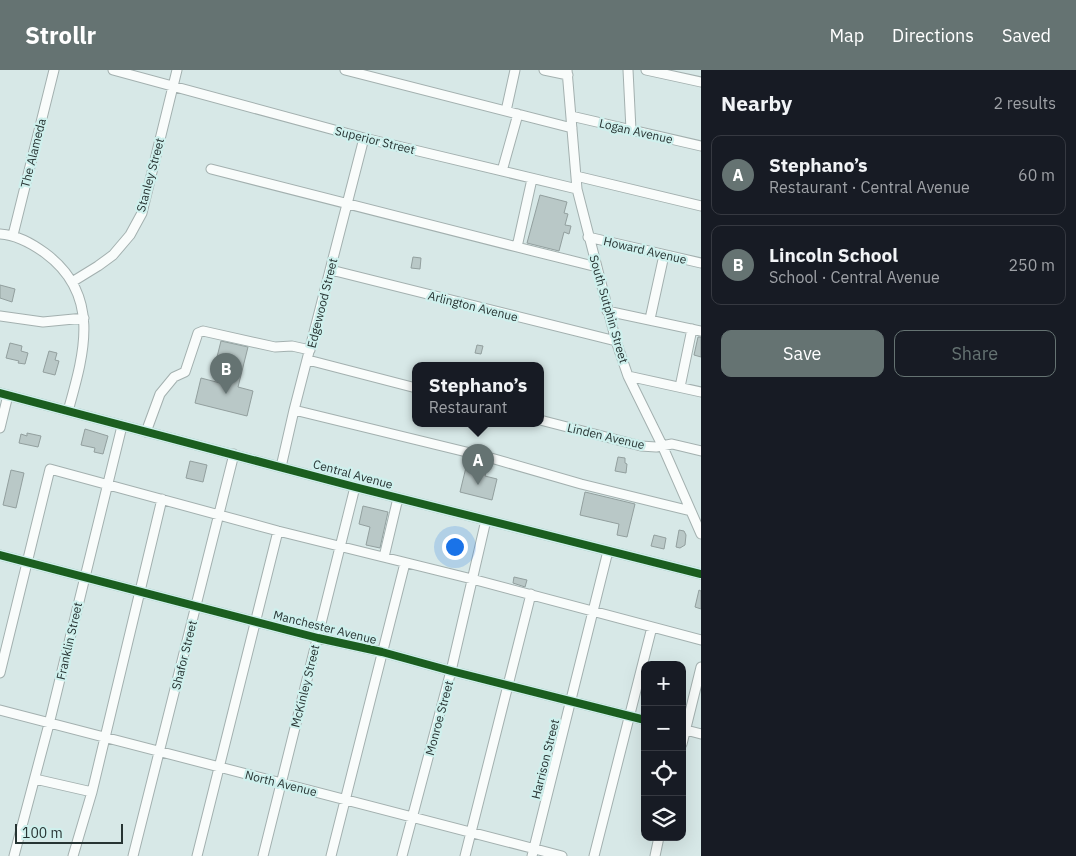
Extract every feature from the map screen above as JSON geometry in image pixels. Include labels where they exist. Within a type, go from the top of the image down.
[{"type":"street","name":"The Alameda","points":[[12,235],[54,70]]},
{"type":"street","name":"Stanley Street","points":[[72,282],[113,255],[130,235],[142,213],[177,70]]},
{"type":"street","points":[[345,70],[572,128]]},
{"type":"street","points":[[506,111],[515,70]]},
{"type":"street","points":[[544,70],[568,73]]},
{"type":"street","points":[[628,70],[631,130]]},
{"type":"street","points":[[646,70],[701,82]]},
{"type":"street","name":"Superior Street","points":[[119,71],[364,138],[577,189]]},
{"type":"street","name":"South Sutphin Street","points":[[568,73],[577,189],[607,311],[628,376],[662,445],[701,534]]},
{"type":"street","points":[[502,171],[518,114]]},
{"type":"street","name":"Logan Avenue","points":[[571,116],[701,146]]},
{"type":"street","name":"Edgewood Street","points":[[281,467],[346,203],[364,138]]},
{"type":"street","points":[[211,169],[597,267]]},
{"type":"street","points":[[576,176],[701,204]]},
{"type":"street","points":[[517,247],[532,178]]},
{"type":"street","points":[[0,234],[12,235],[33,245],[54,260],[72,282],[80,297],[84,318],[84,342],[68,411]]},
{"type":"street","name":"Howard Avenue","points":[[588,237],[701,263]]},
{"type":"street","points":[[650,319],[664,255]]},
{"type":"street","name":"Arlington Avenue","points":[[330,270],[616,342]]},
{"type":"street","points":[[607,311],[697,330],[680,387]]},
{"type":"street","points":[[0,316],[43,322],[84,318]]},
{"type":"street","points":[[146,432],[160,394],[174,377],[185,372],[198,333],[203,331],[275,347],[292,346],[310,350]]},
{"type":"street","points":[[308,360],[412,387]]},
{"type":"street","points":[[628,376],[701,392]]},
{"type":"street","points":[[0,428],[4,394]]},
{"type":"street","name":"Central Avenue","points":[[4,394],[355,487],[701,574]]},
{"type":"street","points":[[294,410],[492,458],[581,484],[691,511]]},
{"type":"street","name":"Linden Avenue","points":[[544,421],[641,446],[672,444],[700,449]]},
{"type":"street","name":"Franklin Street","points":[[14,856],[49,724],[122,426]]},
{"type":"street","name":"Shafor Street","points":[[133,856],[234,454]]},
{"type":"street","points":[[0,673],[50,469],[278,531],[531,594],[701,640]]},
{"type":"street","name":"McKinley Street","points":[[263,856],[355,487]]},
{"type":"street","points":[[73,856],[92,792],[162,498]]},
{"type":"street","points":[[384,557],[398,498]]},
{"type":"street","name":"Monroe Street","points":[[402,856],[451,671],[486,520]]},
{"type":"street","points":[[197,856],[278,531]]},
{"type":"street","name":"Harrison Street","points":[[533,852],[572,702],[608,551]]},
{"type":"street","name":"Manchester Avenue","points":[[0,555],[255,620],[318,638],[382,652],[641,719]]},
{"type":"street","points":[[331,856],[405,563]]},
{"type":"street","points":[[465,856],[531,594]]},
{"type":"street","points":[[594,856],[652,627]]},
{"type":"street","points":[[686,723],[701,667]]},
{"type":"street","name":"North Avenue","points":[[0,710],[471,832],[533,852],[562,856]]},
{"type":"street","points":[[686,730],[701,734]]},
{"type":"street","points":[[35,778],[92,792]]},
{"type":"street","points":[[654,856],[658,841]]},
{"type":"building","points":[[540,195],[567,202],[564,213],[568,214],[565,225],[571,226],[569,234],[564,232],[559,251],[527,243]]},
{"type":"building","points":[[413,257],[421,258],[420,269],[411,268]]},
{"type":"building","points":[[0,285],[15,289],[12,302],[0,298]]},
{"type":"building","points":[[698,337],[701,337],[701,357],[694,355]]},
{"type":"building","points":[[221,341],[248,347],[238,387],[253,391],[247,416],[195,403],[201,378],[220,383],[223,371],[214,369]]},
{"type":"building","points":[[10,343],[22,346],[21,351],[28,353],[25,364],[6,358]]},
{"type":"building","points":[[477,345],[483,346],[481,354],[475,353]]},
{"type":"building","points":[[49,351],[57,353],[55,360],[59,361],[55,375],[43,372]]},
{"type":"building","points":[[85,429],[108,436],[103,454],[94,452],[95,448],[81,445]]},
{"type":"building","points":[[27,433],[41,436],[38,447],[19,443],[21,434],[27,436]]},
{"type":"building","points":[[618,457],[625,458],[625,463],[627,464],[626,473],[615,471]]},
{"type":"building","points":[[468,459],[488,464],[485,476],[497,479],[492,500],[460,492]]},
{"type":"building","points":[[190,461],[207,465],[203,482],[186,478]]},
{"type":"building","points":[[11,470],[24,473],[16,508],[3,505]]},
{"type":"building","points":[[585,492],[635,504],[627,537],[617,535],[619,524],[580,515]]},
{"type":"building","points":[[363,506],[388,512],[380,548],[366,545],[370,527],[359,524]]},
{"type":"building","points":[[679,530],[684,531],[686,535],[685,545],[680,548],[676,547]]},
{"type":"building","points":[[654,535],[666,538],[664,549],[651,546]]},
{"type":"building","points":[[514,577],[527,580],[525,587],[513,583]]},
{"type":"building","points":[[699,590],[701,591],[701,609],[695,607]]},
{"type":"cycle path","points":[[0,393],[355,487],[701,574]]},
{"type":"cycle path","points":[[0,555],[318,638],[382,652],[641,719]]},
{"type":"place","name":"Lincoln School","points":[[226,394]]},
{"type":"place","name":"Stephano’s","points":[[478,485]]}]
